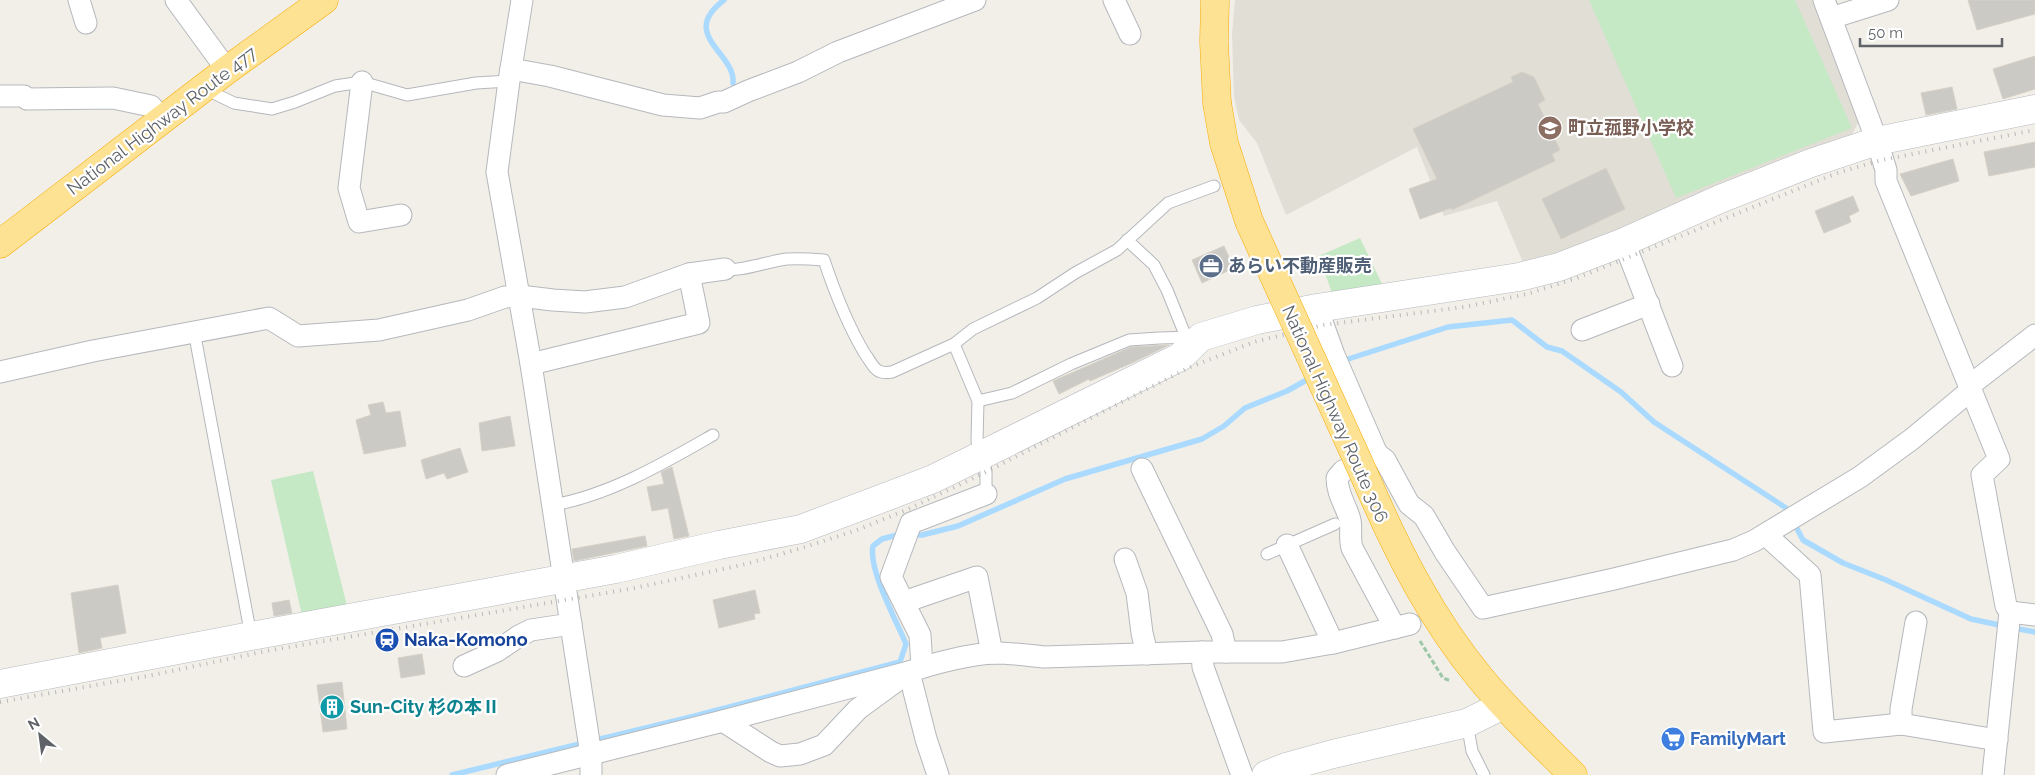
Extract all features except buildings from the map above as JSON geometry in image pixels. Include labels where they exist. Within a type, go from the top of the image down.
[{"type":"highway","name":"National Highway Route 477","points":[[0,244],[227,70],[324,0]]},
{"type":"highway","name":"National Highway Route 306","points":[[1215,0],[1214,42],[1217,103],[1224,143],[1249,221],[1390,534],[1422,592],[1456,645],[1503,705],[1573,775]]},
{"type":"street","points":[[79,0],[86,23]]},
{"type":"street","points":[[176,0],[227,70]]},
{"type":"street","points":[[522,0],[497,172],[520,296],[565,577],[591,761]]},
{"type":"street","points":[[510,75],[550,76],[663,105],[700,108],[724,102],[798,72],[838,52],[975,0]]},
{"type":"street","points":[[1114,0],[1130,34]]},
{"type":"street","points":[[1888,0],[1827,9],[1877,140],[1886,170],[1886,181],[1999,459],[1982,475],[2006,606],[2010,616],[1993,775]]},
{"type":"street","points":[[362,82],[349,188],[359,222],[401,215]]},
{"type":"street","points":[[0,96],[24,96],[27,99],[113,98],[151,106],[162,120]]},
{"type":"street","points":[[0,684],[616,569],[719,545],[801,529],[933,479],[1180,357],[1194,337],[1257,320],[1317,308],[1519,278],[1559,267],[1624,242],[1748,188],[1877,140],[2035,109]]},
{"type":"street","points":[[1624,242],[1672,366]]},
{"type":"street","points":[[0,372],[93,351],[269,318],[298,336],[379,330],[468,310],[506,297],[520,296],[586,302],[625,297],[689,274],[725,269]]},
{"type":"street","points":[[531,364],[699,323],[689,274]]},
{"type":"street","points":[[1582,330],[1649,304]]},
{"type":"street","points":[[1317,308],[1334,355],[1378,454],[1385,460],[1409,504],[1424,516],[1445,552],[1483,608],[1614,580],[1733,550],[1774,530],[1860,477],[1912,439],[2035,335]]},
{"type":"street","points":[[507,775],[591,761],[723,722],[916,669],[992,653],[1044,657],[1202,652],[1282,652],[1333,643],[1402,626],[1352,548],[1349,539],[1350,522],[1337,489],[1337,478],[1343,471],[1378,454]]},
{"type":"street","points":[[1142,469],[1222,634],[1226,652]]},
{"type":"street","points":[[938,775],[926,739],[916,669],[920,635],[891,577],[910,523],[986,494]]},
{"type":"street","points":[[1774,530],[1810,575],[1824,732],[1901,724],[1997,740]]},
{"type":"street","points":[[1287,545],[1333,643]]},
{"type":"street","points":[[1125,559],[1137,593],[1142,633],[1147,654]]},
{"type":"street","points":[[904,602],[977,577],[992,653]]},
{"type":"street","points":[[2010,616],[2035,615]]},
{"type":"street","points":[[1901,724],[1900,709],[1916,622]]},
{"type":"street","points":[[464,666],[532,630],[571,624]]},
{"type":"street","points":[[1202,652],[1203,667],[1242,775]]},
{"type":"street","points":[[723,722],[775,754],[786,756],[800,754],[824,746],[858,709],[916,669]]},
{"type":"street","points":[[1266,775],[1286,767],[1333,754],[1468,723],[1503,705]]},
{"type":"lane","points":[[204,88],[234,103],[272,109],[296,102],[335,86],[362,82],[407,95],[510,75]]},
{"type":"lane","points":[[725,269],[731,272],[749,266],[787,259],[824,260],[842,309],[857,340],[878,371],[892,372],[954,344],[973,329],[1037,298],[1075,272],[1110,255],[1168,204],[1214,186]]},
{"type":"lane","points":[[978,401],[1012,393],[1070,364],[1129,340],[1194,337],[1171,299],[1154,265],[1127,240]]},
{"type":"lane","points":[[194,331],[251,636]]},
{"type":"lane","points":[[954,344],[978,401],[977,441],[983,453],[986,472],[986,494]]},
{"type":"lane","points":[[553,504],[569,502],[646,473],[713,435]]},
{"type":"lane","points":[[1267,554],[1336,524]]},
{"type":"lane","points":[[1468,723],[1472,751],[1484,775]]},
{"type":"path","points":[[1402,626],[1443,678],[1451,681]]},
{"type":"shaded area","name":"町立菰野小学校","points":[[1235,0],[1814,0],[1861,118],[1851,136],[1606,239],[1524,265],[1497,201],[1444,216],[1417,147],[1286,215],[1257,143],[1239,120],[1234,96],[1232,34]]},
{"type":"green space","points":[[1589,0],[1795,0],[1852,128],[1676,198]]},
{"type":"green space","points":[[1360,238],[1382,284],[1332,293],[1319,256]]},
{"type":"green space","points":[[313,471],[347,606],[302,615],[271,480]]},
{"type":"waterway","points":[[724,0],[711,12],[706,24],[707,34],[732,72],[733,83]]},
{"type":"waterway","points":[[1342,361],[1448,327],[1512,320],[1547,347],[1562,351],[1621,392],[1654,422],[1786,508],[1803,540],[1843,563],[1886,580],[1971,619],[2004,626]]},
{"type":"waterway","points":[[912,535],[922,535],[958,526],[1065,479],[1202,439],[1224,426],[1245,408],[1287,391],[1312,377]]},
{"type":"waterway","points":[[452,775],[691,717],[900,662],[906,644],[879,581],[875,568],[873,546],[882,539],[901,534]]},
{"type":"waterway","points":[[2013,628],[2035,632]]},
{"type":"railway","points":[[0,702],[153,675],[266,651],[635,588],[746,564],[857,530],[904,511],[986,472],[1188,368],[1254,342],[1323,325],[1464,307],[1527,294],[1577,278],[1840,172],[1882,160],[2035,130]]},
{"type":"place","name":"町立菰野小学校","points":[[1550,128]]},
{"type":"place","name":"あらい不動産販売","points":[[1211,266]]},
{"type":"place","name":"Naka-Komono","points":[[387,640]]},
{"type":"place","name":"Sun-City 杉の本Ⅱ","points":[[332,707]]},
{"type":"place","name":"FamilyMart","points":[[1673,739]]}]
